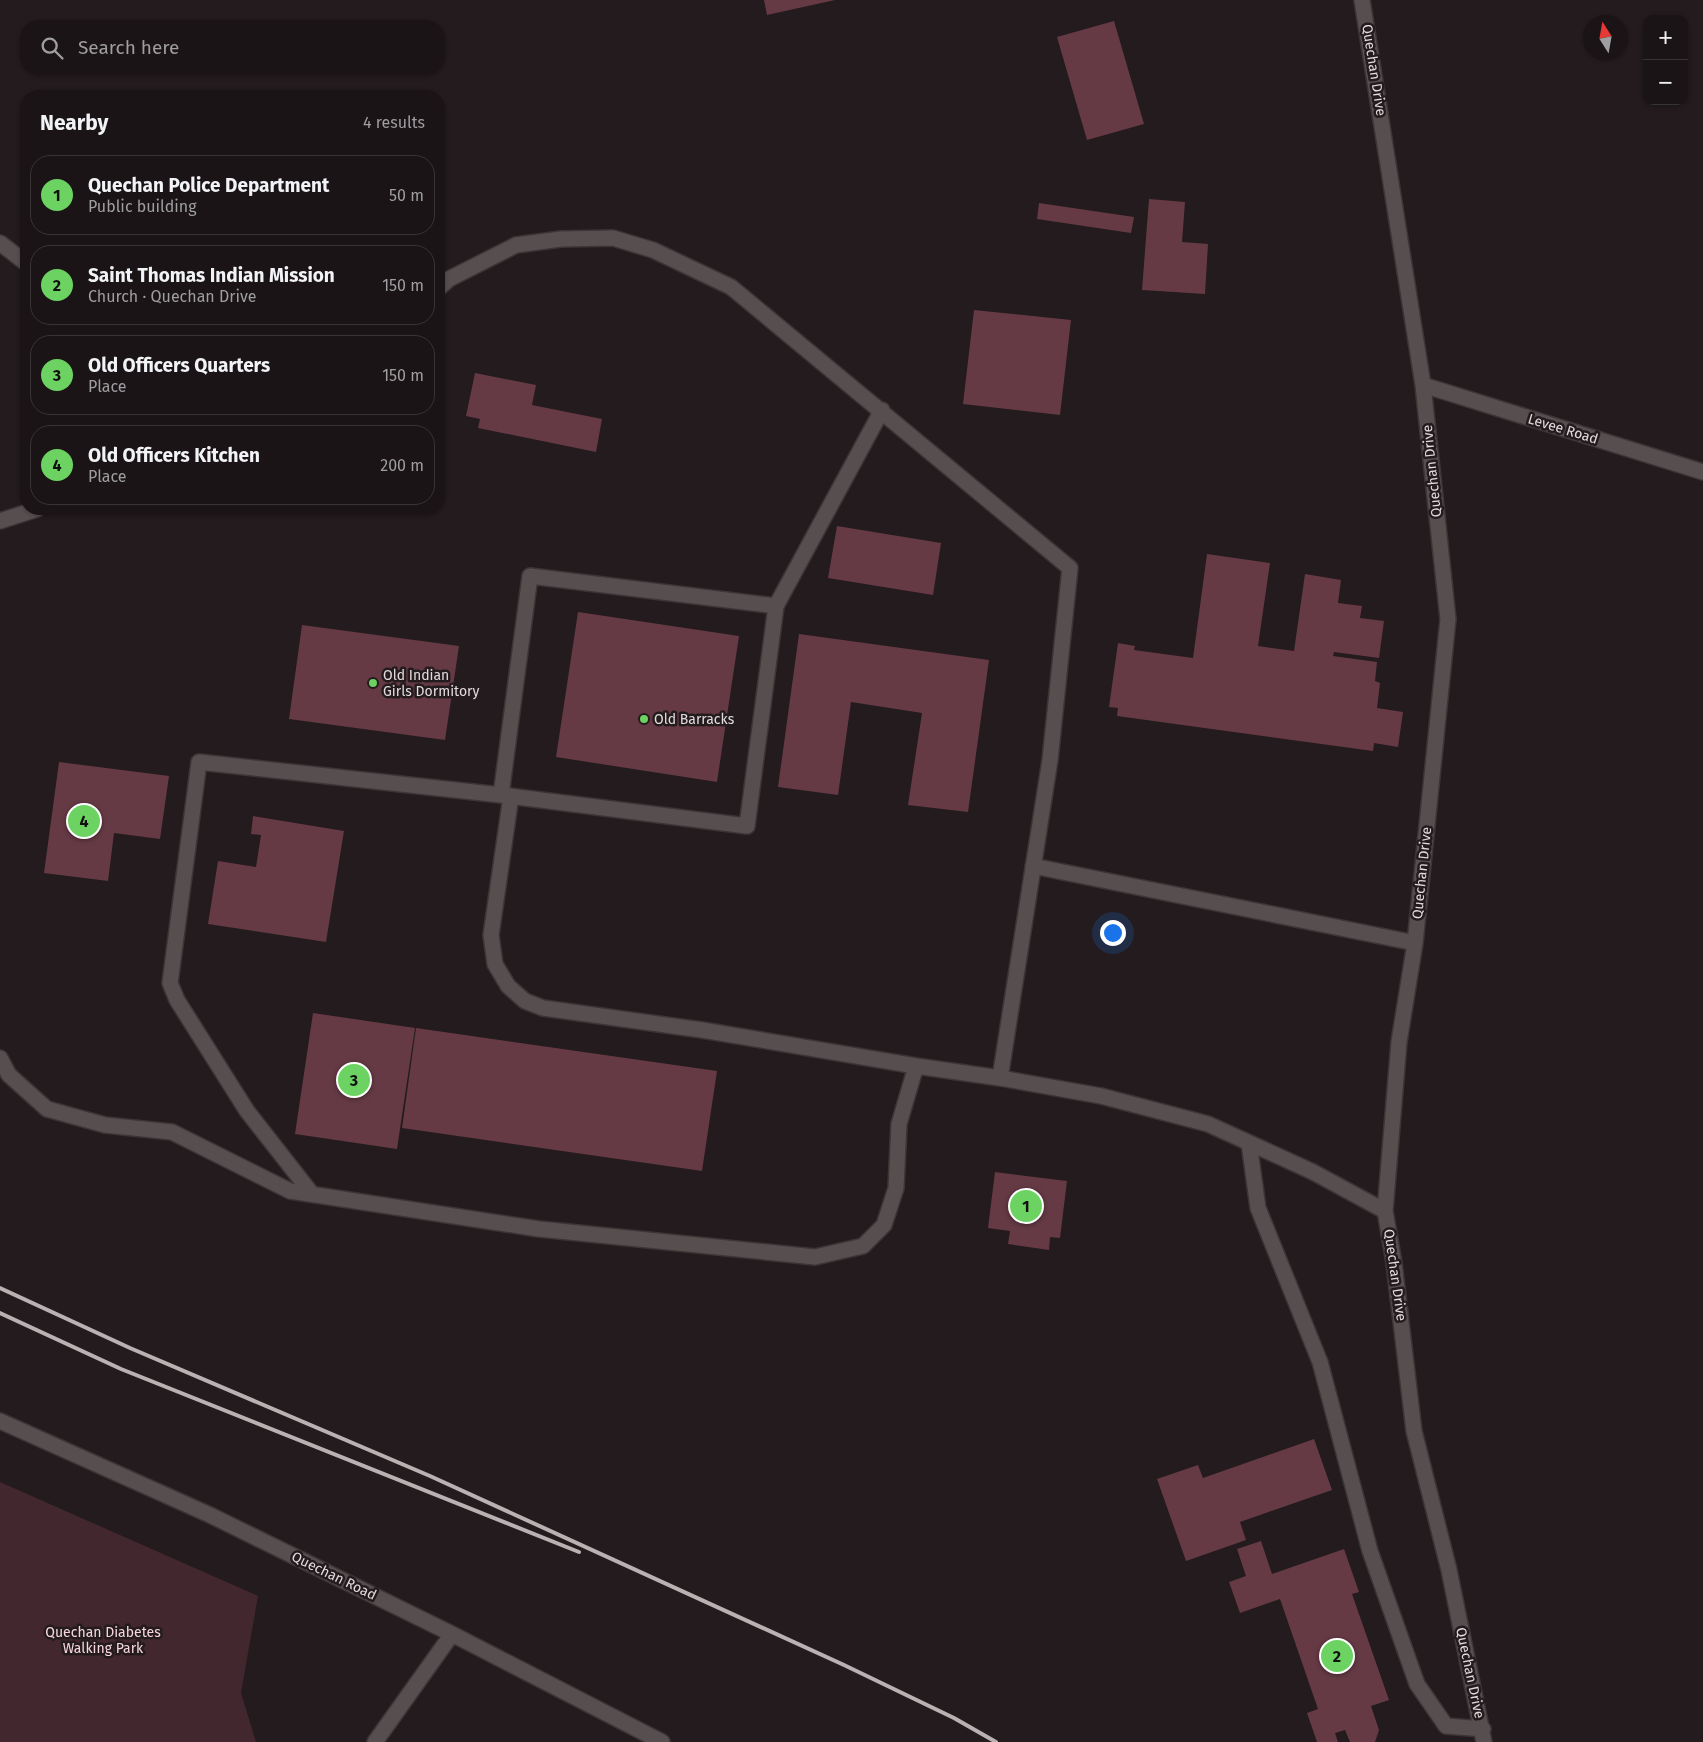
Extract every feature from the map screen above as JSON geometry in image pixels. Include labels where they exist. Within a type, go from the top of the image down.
[{"type":"street","name":"Quechan Drive","points":[[1362,0],[1423,385],[1448,619],[1415,943],[1399,1042],[1385,1211],[1394,1263],[1414,1431],[1448,1570],[1483,1736]]},
{"type":"street","points":[[445,283],[516,245],[561,239],[613,238],[652,250],[730,287],[882,410],[1070,568],[1050,760],[1000,1078]]},
{"type":"street","points":[[0,243],[20,258]]},
{"type":"street","name":"Levee Road","points":[[1423,385],[1703,472]]},
{"type":"street","points":[[312,1194],[248,1111],[177,1000],[170,983],[199,762],[506,795],[747,826],[776,606],[882,410]]},
{"type":"street","points":[[0,521],[20,515]]},
{"type":"street","points":[[776,606],[530,576],[492,935],[495,964],[508,986],[525,1000],[543,1008],[702,1030],[1101,1096],[1208,1124],[1313,1172],[1385,1211]]},
{"type":"street","points":[[1033,866],[1415,943]]},
{"type":"street","points":[[0,1058],[9,1076],[47,1109],[105,1125],[172,1132],[290,1191],[539,1228],[815,1257],[863,1246],[884,1224],[896,1188],[899,1124],[916,1066]]},
{"type":"street","points":[[1249,1143],[1258,1208],[1320,1362],[1370,1551],[1418,1684],[1446,1726],[1483,1736]]},
{"type":"street","name":"Quechan Road","points":[[0,1421],[210,1515],[452,1634],[662,1742]]},
{"type":"street","points":[[375,1742],[452,1634]]},
{"type":"green space","name":"Quechan Diabetes Walking Park","points":[[0,1482],[258,1596],[241,1693],[256,1742],[0,1742]]},
{"type":"building","points":[[764,0],[835,0],[767,15]]},
{"type":"building","points":[[1114,21],[1144,124],[1087,140],[1057,37]]},
{"type":"building","points":[[1149,199],[1185,202],[1182,242],[1208,244],[1205,294],[1142,290]]},
{"type":"building","points":[[1039,203],[1134,217],[1131,233],[1037,219]]},
{"type":"building","points":[[974,310],[1071,320],[1060,415],[963,404]]},
{"type":"building","points":[[475,373],[536,385],[532,405],[602,419],[596,452],[478,428],[480,419],[466,416]]},
{"type":"building","points":[[837,526],[941,543],[933,595],[828,578]]},
{"type":"building","points":[[1207,554],[1270,563],[1258,646],[1294,651],[1305,574],[1341,580],[1338,603],[1362,606],[1360,618],[1384,621],[1379,658],[1334,652],[1333,656],[1377,662],[1375,681],[1380,683],[1377,708],[1403,712],[1398,747],[1374,743],[1373,751],[1117,716],[1118,708],[1109,707],[1118,643],[1135,646],[1134,650],[1193,658]]},
{"type":"building","name":"Old Barracks","points":[[578,612],[739,636],[717,782],[556,757]]},
{"type":"building","name":"Old Indian Girls Dormitory","points":[[302,625],[459,646],[445,740],[289,719]]},
{"type":"building","points":[[799,634],[989,660],[968,812],[908,805],[922,713],[851,702],[838,795],[778,787]]},
{"type":"building","points":[[59,762],[169,776],[160,839],[114,833],[108,881],[44,873]]},
{"type":"building","points":[[253,816],[344,831],[326,942],[208,924],[218,861],[256,867],[261,835],[251,834]]},
{"type":"building","points":[[313,1013],[415,1028],[397,1149],[295,1134]]},
{"type":"building","points":[[416,1028],[717,1071],[702,1171],[402,1128]]},
{"type":"building","points":[[995,1172],[1067,1181],[1060,1238],[1050,1237],[1049,1250],[1008,1244],[1010,1231],[988,1228]]},
{"type":"building","points":[[1314,1439],[1332,1490],[1240,1522],[1246,1540],[1186,1561],[1157,1479],[1198,1465],[1203,1478]]},
{"type":"building","points":[[1261,1541],[1272,1574],[1344,1549],[1359,1592],[1352,1594],[1389,1700],[1371,1706],[1379,1730],[1375,1742],[1350,1742],[1345,1730],[1335,1733],[1338,1742],[1317,1742],[1307,1713],[1318,1709],[1280,1599],[1240,1613],[1229,1582],[1246,1576],[1237,1549]]},
{"type":"railway","points":[[0,1288],[130,1348],[430,1476],[844,1665],[954,1718],[996,1742]]},
{"type":"railway","points":[[0,1313],[121,1369],[579,1552]]},
{"type":"place","name":"Old Indian Girls Dormitory","points":[[373,683]]},
{"type":"place","name":"Old Barracks","points":[[644,719]]},
{"type":"place","name":"Old Officers Kitchen","points":[[84,821]]},
{"type":"place","name":"Old Officers Quarters","points":[[354,1080]]},
{"type":"place","name":"Quechan Police Department","points":[[1026,1206]]},
{"type":"place","name":"Saint Thomas Indian Mission","points":[[1337,1656]]}]
